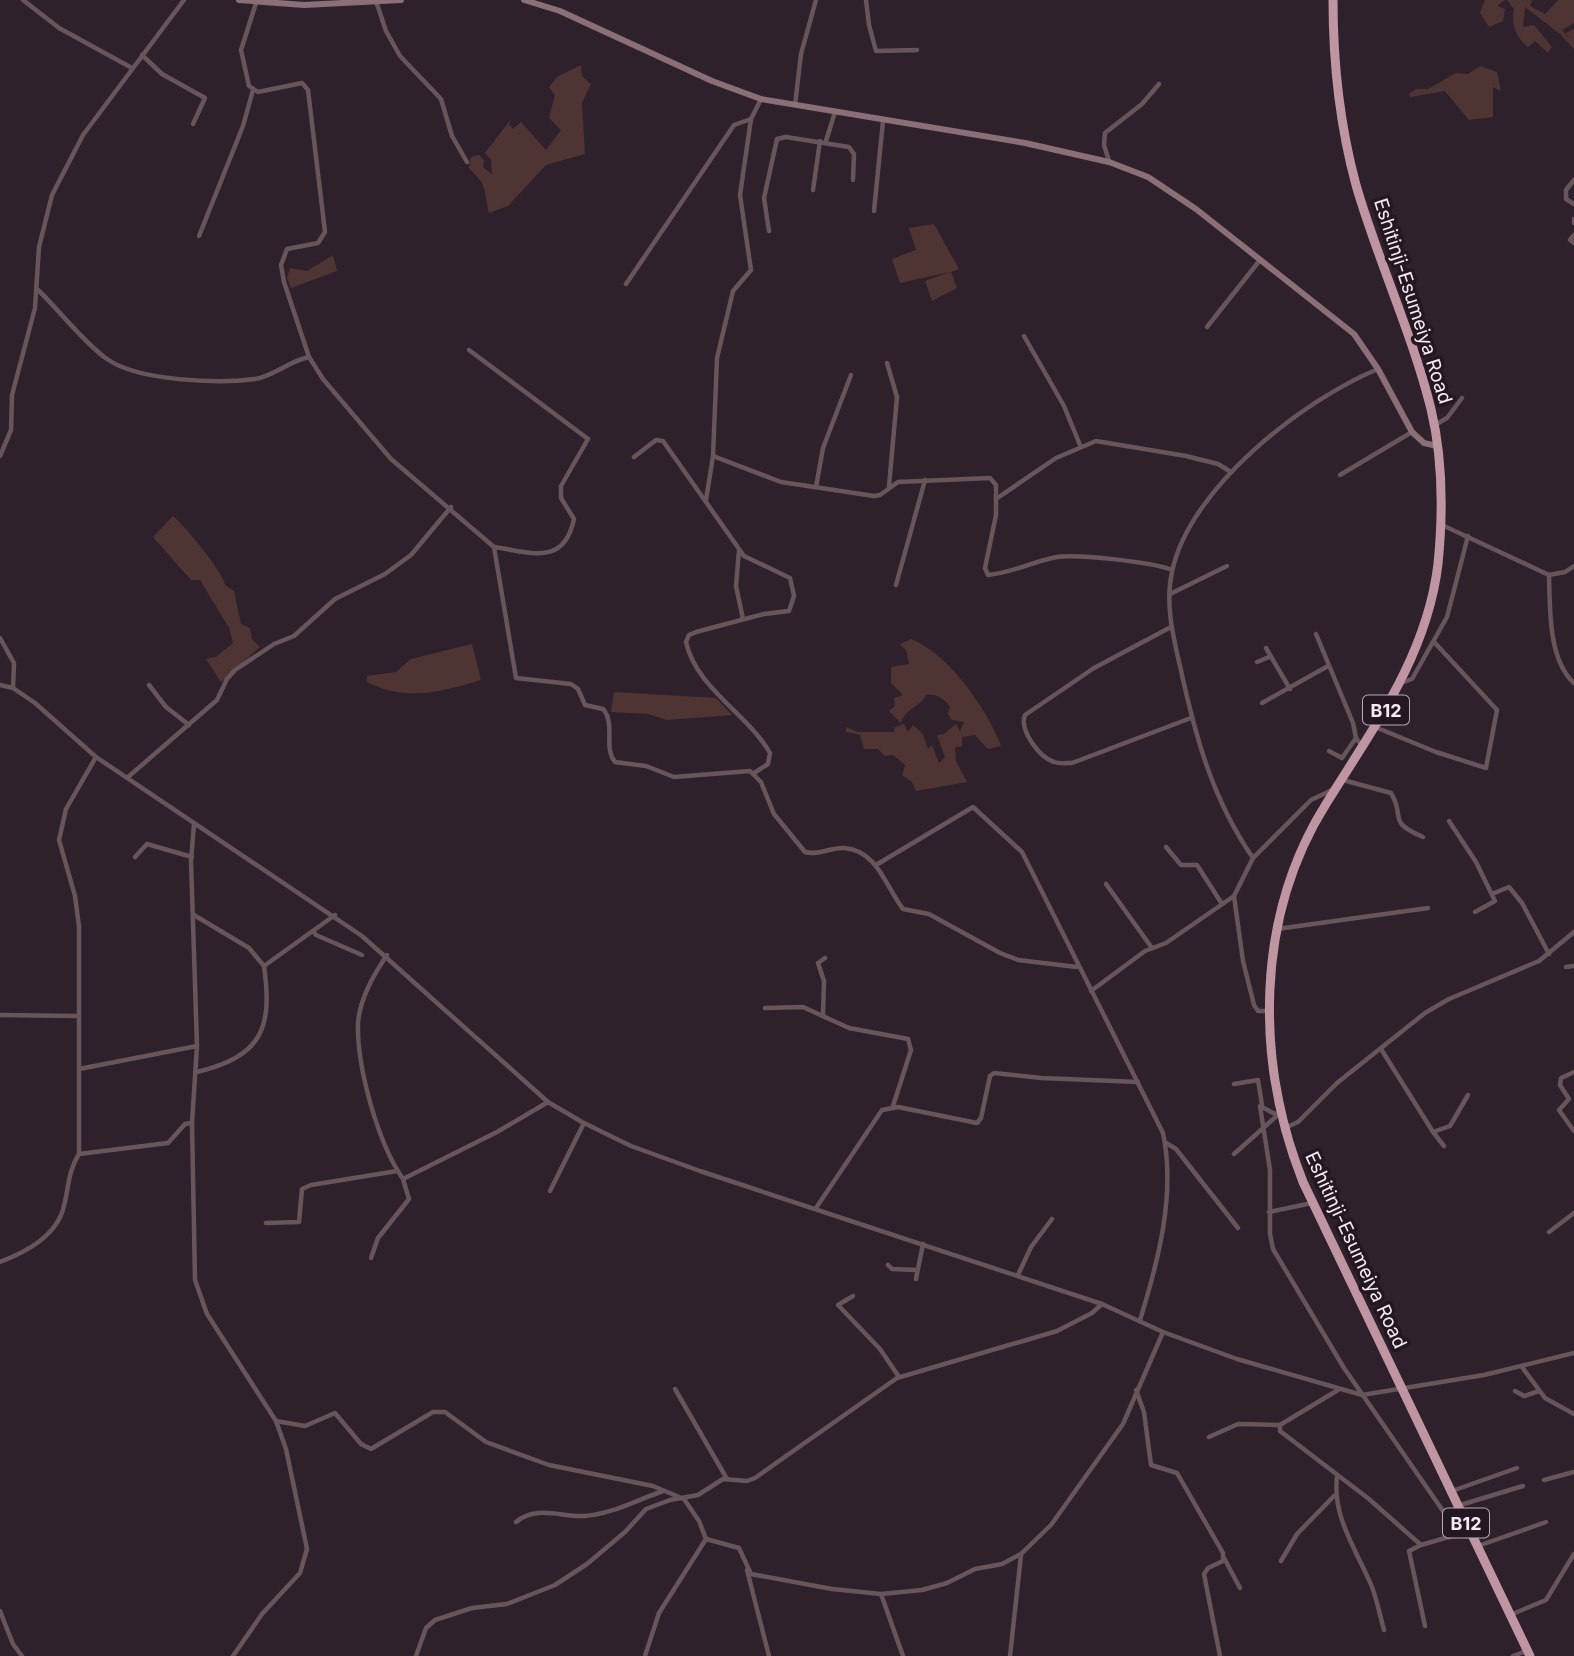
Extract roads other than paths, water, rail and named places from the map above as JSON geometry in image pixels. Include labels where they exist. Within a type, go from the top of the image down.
[{"type":"highway","name":"Eshitinji-Esumeiya Road","points":[[1333,0],[1336,57],[1349,156],[1364,212],[1422,378],[1434,425],[1441,524],[1431,602],[1421,636],[1401,683],[1336,789],[1297,862],[1276,929],[1269,1011],[1272,1061],[1281,1112],[1294,1159],[1401,1390]]},
{"type":"highway","name":"B12","points":[[1401,1390],[1528,1653]]},
{"type":"street","points":[[23,0],[60,27],[132,68]]},
{"type":"street","points":[[0,456],[12,430],[10,407],[38,290],[39,247],[51,195],[83,135],[184,0]]},
{"type":"street","points":[[239,0],[256,3],[401,0]]},
{"type":"street","points":[[524,0],[560,11],[700,76],[761,99],[1026,143],[1109,162],[1164,186],[1354,334],[1378,369],[1412,432],[1424,443],[1437,446]]},
{"type":"street","points":[[795,106],[802,54],[817,0]]},
{"type":"street","points":[[866,0],[876,51],[917,50]]},
{"type":"street","points":[[376,1],[386,31],[401,56],[441,99],[448,127],[467,162]]},
{"type":"street","points":[[200,236],[243,126],[253,90],[246,79],[241,50],[256,3]]},
{"type":"street","points":[[142,55],[162,74],[205,98],[193,124]]},
{"type":"street","points":[[253,90],[302,83],[307,86],[325,232],[318,243],[287,249],[281,265],[309,357],[323,379],[375,443],[494,547],[549,554],[560,548],[574,519],[561,498],[561,486],[587,439],[469,350]]},
{"type":"street","points":[[1109,162],[1104,145],[1105,133],[1142,104],[1158,84]]},
{"type":"street","points":[[705,501],[713,456],[717,358],[733,291],[751,270],[740,195],[751,119],[761,99]]},
{"type":"street","points":[[813,190],[823,141],[835,112]]},
{"type":"street","points":[[626,284],[734,125],[751,119]]},
{"type":"street","points":[[874,211],[883,121]]},
{"type":"street","points":[[769,231],[764,198],[777,139],[823,141],[853,151],[853,180]]},
{"type":"street","points":[[1574,180],[1566,190],[1566,199],[1574,204]]},
{"type":"street","points":[[1574,234],[1570,240],[1574,243]]},
{"type":"street","points":[[1207,327],[1260,260]]},
{"type":"street","points":[[38,290],[106,358],[156,376],[177,380],[253,379],[267,376],[295,360],[309,357]]},
{"type":"street","points":[[1024,336],[1064,406],[1080,445]]},
{"type":"street","points":[[887,363],[897,397],[889,486]]},
{"type":"street","points":[[1253,858],[1232,828],[1215,793],[1191,718],[1171,626],[1172,570],[1199,514],[1231,472],[1327,392],[1378,369]]},
{"type":"street","points":[[816,488],[823,448],[851,375]]},
{"type":"street","points":[[1434,425],[1447,418],[1462,398]]},
{"type":"street","points":[[1340,475],[1412,432]]},
{"type":"street","points":[[494,547],[516,678],[571,684],[578,689],[585,705],[603,709],[609,718],[611,756],[615,762],[646,766],[674,777],[741,770],[754,773],[768,764],[770,753],[712,687],[696,664],[686,642],[689,635],[743,619],[789,611],[793,606],[794,587],[790,578],[761,566],[739,550],[663,441],[656,440],[634,457]]},
{"type":"street","points":[[996,499],[1080,445],[1096,441],[1113,442],[1218,464],[1231,472]]},
{"type":"street","points":[[713,456],[781,482],[874,496],[880,495],[898,482],[990,478],[996,485],[996,515],[985,568],[988,575],[1058,557],[1074,556],[1148,563],[1172,570]]},
{"type":"street","points":[[896,585],[925,480]]},
{"type":"street","points":[[128,777],[217,700],[227,679],[235,670],[274,644],[294,636],[335,599],[385,574],[411,555],[451,507]]},
{"type":"street","points":[[1441,524],[1549,575],[1565,572],[1574,566]]},
{"type":"street","points":[[1401,683],[1412,679],[1435,643],[1455,594],[1468,536]]},
{"type":"street","points":[[739,550],[736,586],[743,619]]},
{"type":"street","points":[[1170,594],[1227,566]]},
{"type":"street","points":[[1549,575],[1556,648],[1574,683]]},
{"type":"street","points":[[1171,626],[1094,668],[1025,715],[1024,729],[1038,750],[1054,762],[1072,763],[1191,718]]},
{"type":"street","points":[[1315,634],[1353,723],[1356,738],[1363,747]]},
{"type":"street","points":[[0,638],[14,663],[13,688]]},
{"type":"street","points":[[1375,727],[1436,752],[1486,768],[1497,710],[1435,643]]},
{"type":"street","points":[[1266,648],[1290,689]]},
{"type":"street","points":[[1257,662],[1269,657]]},
{"type":"street","points":[[1262,703],[1328,666]]},
{"type":"street","points":[[0,685],[13,688],[35,703],[96,757],[335,915],[387,955],[548,1102],[584,1123],[643,1150],[1102,1304],[1163,1332],[1338,1390],[1362,1395],[1401,1390],[1522,1367],[1574,1353]]},
{"type":"street","points":[[149,685],[166,707],[189,725]]},
{"type":"street","points":[[1329,751],[1342,758],[1356,738]]},
{"type":"street","points":[[0,1262],[17,1255],[52,1230],[64,1205],[70,1168],[79,1154],[79,926],[75,896],[59,840],[66,809],[96,757]]},
{"type":"street","points":[[754,773],[774,814],[805,852],[852,849],[876,865],[889,891],[903,909],[929,914],[1018,960],[1077,967]]},
{"type":"street","points":[[1342,780],[1391,793],[1396,819],[1405,829],[1423,837]]},
{"type":"street","points":[[1091,991],[1234,896],[1253,858],[1311,800],[1336,789]]},
{"type":"street","points":[[876,865],[974,807],[1021,852],[1077,967],[1138,1082],[1165,1142],[1168,1178],[1159,1249],[1140,1320]]},
{"type":"street","points":[[1449,821],[1493,894],[1495,901],[1475,912]]},
{"type":"street","points":[[194,823],[192,856],[197,1072],[192,1124],[195,1280],[206,1314],[276,1421],[302,1517],[307,1549],[300,1573],[262,1614],[233,1656]]},
{"type":"street","points":[[135,857],[146,844],[192,856]]},
{"type":"street","points":[[1166,847],[1181,865],[1197,864],[1222,904]]},
{"type":"street","points":[[1106,884],[1152,948]]},
{"type":"street","points":[[1493,894],[1509,887],[1522,903],[1549,954]]},
{"type":"street","points":[[1234,896],[1243,961],[1254,1005],[1258,1011],[1269,1011]]},
{"type":"street","points":[[1276,929],[1428,908]]},
{"type":"street","points":[[193,915],[249,948],[264,966],[267,1009],[260,1031],[237,1059],[197,1072]]},
{"type":"street","points":[[264,966],[335,915]]},
{"type":"street","points":[[313,931],[316,936],[362,955]]},
{"type":"street","points":[[1285,1128],[1298,1122],[1336,1083],[1425,1013],[1450,999],[1526,967],[1549,954],[1574,932]]},
{"type":"street","points":[[371,1258],[378,1238],[409,1199],[368,1091],[358,1023],[370,984],[387,955]]},
{"type":"street","points":[[823,1016],[824,981],[818,963],[825,958]]},
{"type":"street","points":[[1566,967],[1574,966]]},
{"type":"street","points":[[765,1008],[803,1007],[849,1028],[903,1037],[911,1044],[893,1106]]},
{"type":"street","points":[[0,1015],[78,1016]]},
{"type":"street","points":[[79,1069],[197,1046]]},
{"type":"street","points":[[1381,1049],[1444,1146]]},
{"type":"street","points":[[1574,1072],[1561,1078],[1560,1085],[1569,1101],[1559,1110],[1574,1131]]},
{"type":"street","points":[[816,1208],[863,1142],[882,1110],[893,1106],[977,1122],[981,1118],[990,1076],[994,1073],[1138,1082]]},
{"type":"street","points":[[1234,1084],[1258,1080],[1270,1170],[1270,1234],[1281,1265],[1362,1395],[1459,1534]]},
{"type":"street","points":[[1433,1132],[1450,1126],[1468,1095]]},
{"type":"street","points":[[402,1179],[497,1132],[548,1102]]},
{"type":"street","points":[[1262,1105],[1271,1112],[1281,1112]]},
{"type":"street","points":[[1234,1154],[1281,1112]]},
{"type":"street","points":[[550,1191],[584,1123]]},
{"type":"street","points":[[79,1154],[168,1143],[185,1124],[192,1124]]},
{"type":"street","points":[[1165,1142],[1176,1149],[1238,1228]]},
{"type":"street","points":[[266,1223],[299,1223],[302,1189],[311,1185],[397,1171]]},
{"type":"street","points":[[1269,1212],[1313,1203]]},
{"type":"street","points":[[1549,1232],[1574,1213]]},
{"type":"street","points":[[1018,1275],[1031,1247],[1052,1219]]},
{"type":"street","points":[[916,1279],[923,1244]]},
{"type":"street","points":[[888,1265],[891,1269],[916,1270]]},
{"type":"street","points":[[853,1296],[838,1305],[880,1349],[899,1377]]},
{"type":"street","points":[[416,1656],[426,1628],[435,1620],[452,1613],[508,1604],[535,1595],[587,1564],[625,1532],[646,1509],[670,1500],[684,1499],[727,1479],[747,1481],[755,1478],[899,1377],[1057,1331],[1092,1313],[1102,1304]]},
{"type":"street","points":[[747,1570],[751,1574],[821,1588],[881,1594],[922,1590],[947,1583],[975,1569],[1002,1564],[1021,1554],[1051,1525],[1123,1424],[1163,1332]]},
{"type":"street","points":[[1522,1367],[1552,1404],[1574,1414]]},
{"type":"street","points":[[675,1389],[727,1479]]},
{"type":"street","points":[[1136,1390],[1144,1412],[1151,1465],[1177,1473],[1240,1588]]},
{"type":"street","points":[[1209,1437],[1238,1424],[1280,1425],[1338,1390]]},
{"type":"street","points":[[1515,1391],[1524,1396],[1539,1391]]},
{"type":"street","points":[[276,1421],[305,1426],[335,1413],[361,1444],[371,1449],[433,1412],[445,1412],[486,1442],[549,1465],[664,1491],[684,1499],[699,1521],[706,1539]]},
{"type":"street","points":[[1280,1425],[1281,1433],[1369,1500],[1421,1545]]},
{"type":"street","points":[[1450,1491],[1517,1468]]},
{"type":"street","points":[[1544,1480],[1574,1472]]},
{"type":"street","points":[[1337,1477],[1335,1495],[1345,1531],[1374,1591],[1384,1630]]},
{"type":"street","points":[[1457,1506],[1523,1486]]},
{"type":"street","points":[[516,1522],[533,1513],[544,1512],[585,1516],[664,1491]]},
{"type":"street","points":[[1281,1562],[1297,1534],[1335,1495]]},
{"type":"street","points":[[1477,1546],[1546,1522]]},
{"type":"street","points":[[1425,1626],[1409,1551],[1459,1534],[1471,1534]]},
{"type":"street","points":[[706,1539],[739,1548],[769,1656]]},
{"type":"street","points":[[645,1656],[659,1613],[706,1539]]},
{"type":"street","points":[[1510,1616],[1546,1600],[1574,1553]]},
{"type":"street","points":[[1010,1656],[1021,1554]]},
{"type":"street","points":[[1220,1656],[1204,1574],[1224,1558]]},
{"type":"street","points":[[881,1594],[903,1656]]},
{"type":"street","points":[[0,1611],[13,1644],[22,1656]]},
{"type":"street","points":[[1513,1656],[1528,1653]]}]
